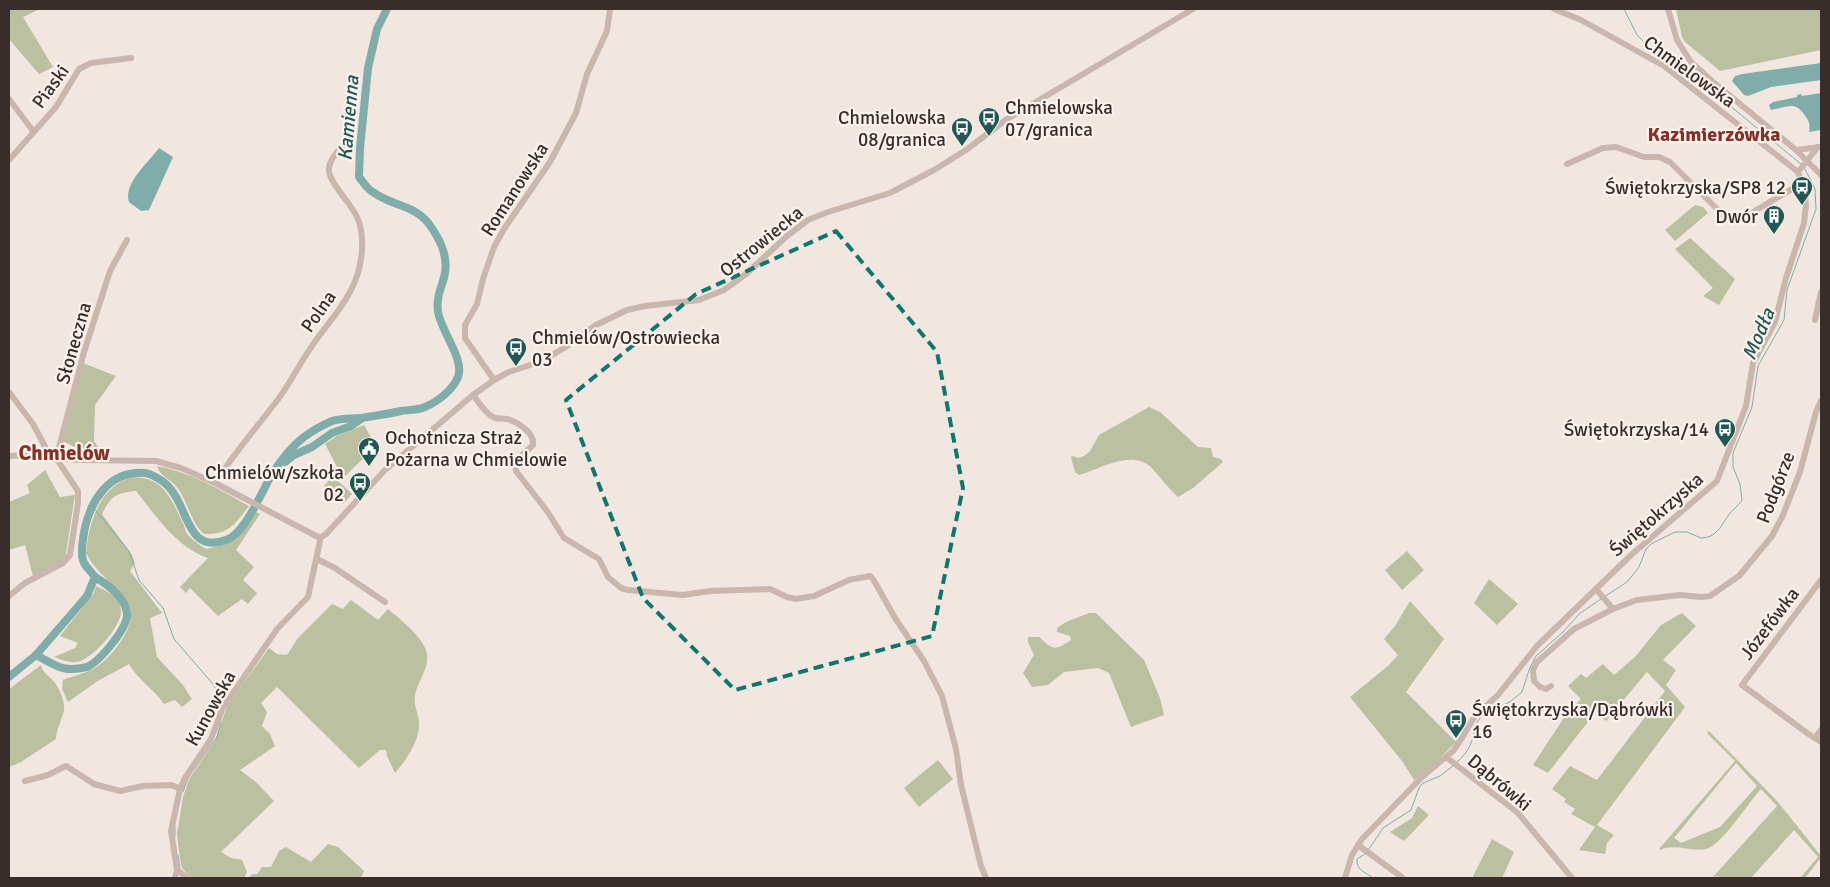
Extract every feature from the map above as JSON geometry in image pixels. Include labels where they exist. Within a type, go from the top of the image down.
[{"type":"street","name":"Romanowska","points":[[494,380],[465,338],[465,326],[477,304],[494,247],[504,229],[550,162],[576,113],[588,74],[607,31],[610,9]]},
{"type":"street","name":"Ostrowiecka","points":[[320,538],[326,534],[385,470],[473,395],[494,380],[509,372],[542,361],[596,325],[627,310],[699,300],[715,294],[746,274],[787,236],[808,220],[890,193],[934,170],[966,150],[1007,118],[1193,9]]},
{"type":"street","name":"Chmielowska","points":[[1554,9],[1588,24],[1664,66],[1803,166]]},
{"type":"street","points":[[1668,9],[1677,40],[1691,62],[1796,150],[1803,166],[1821,175]]},
{"type":"street","name":"Piaski","points":[[9,160],[56,107],[71,81],[84,66],[91,63],[131,58]]},
{"type":"street","points":[[9,99],[33,131]]},
{"type":"street","name":"Polna","points":[[216,483],[281,395],[311,348],[342,305],[357,277],[362,251],[360,223],[351,205],[330,178],[329,171],[333,157],[345,143]]},
{"type":"street","points":[[1567,164],[1603,148],[1616,147],[1644,156],[1659,157],[1670,162],[1727,219],[1734,222],[1802,183]]},
{"type":"street","points":[[1803,166],[1820,147]]},
{"type":"street","points":[[1796,150],[1820,147]]},
{"type":"street","name":"Świętokrzyska","points":[[1345,878],[1352,856],[1358,845],[1422,777],[1449,759],[1474,716],[1498,695],[1542,640],[1597,591],[1635,551],[1717,481],[1746,406],[1753,363],[1774,322],[1804,223],[1806,205],[1802,183],[1803,166]]},
{"type":"street","name":"Słoneczna","points":[[56,458],[84,352],[110,271],[128,240]]},
{"type":"street","points":[[1815,320],[1821,292]]},
{"type":"street","points":[[9,392],[33,424],[48,452],[56,458],[78,491],[78,503],[70,555],[63,564],[25,583],[9,596]]},
{"type":"street","points":[[473,395],[494,418],[506,419],[521,426],[531,435],[534,439],[533,445],[517,460],[516,471],[564,538],[598,559],[608,577],[621,588],[683,595],[710,591],[770,589],[796,599],[814,596],[849,580],[870,576],[924,661],[942,696],[956,749],[964,794],[986,878]]},
{"type":"street","name":"Podgórze","points":[[1551,686],[1546,689],[1534,681],[1533,670],[1537,662],[1574,628],[1612,609],[1645,599],[1710,596],[1739,576],[1772,536],[1783,515],[1800,472],[1816,412],[1821,401]]},
{"type":"street","points":[[9,456],[21,454],[40,456],[48,452]]},
{"type":"street","points":[[56,458],[156,462],[181,468],[216,483],[320,538]]},
{"type":"street","name":"Kunowska","points":[[175,878],[177,870],[171,831],[180,789],[185,778],[211,739],[225,705],[277,629],[308,597],[320,538]]},
{"type":"street","points":[[317,559],[335,568],[385,602]]},
{"type":"street","name":"Józefówka","points":[[1818,740],[1742,685],[1821,580]]},
{"type":"street","points":[[1597,591],[1612,609]]},
{"type":"street","points":[[1818,740],[1821,730]]},
{"type":"street","name":"Dąbrówki","points":[[1449,759],[1518,813],[1572,878]]},
{"type":"street","points":[[24,781],[46,776],[66,766],[94,784],[120,792],[143,786],[172,785],[185,778]]},
{"type":"street","points":[[172,785],[180,789]]},
{"type":"street","points":[[1358,845],[1403,878]]},
{"type":"street","points":[[177,870],[188,878]]},
{"type":"highlighted area","points":[[836,231],[937,352],[963,488],[932,636],[735,690],[643,598],[566,400],[696,294]]},
{"type":"green space","points":[[9,9],[40,9],[23,17],[53,67],[39,74],[9,39]]},
{"type":"green space","points":[[1676,9],[1821,9],[1821,50],[1720,71],[1685,42],[1682,37]]},
{"type":"green space","points":[[1695,205],[1703,207],[1708,213],[1675,241],[1665,230]]},
{"type":"green space","points":[[1690,238],[1735,279],[1719,305],[1703,296],[1713,288],[1675,249]]},
{"type":"green space","points":[[83,363],[116,376],[95,405],[94,441],[104,457],[87,457],[82,451],[63,441]]},
{"type":"green space","points":[[1149,407],[1160,412],[1198,447],[1211,448],[1213,457],[1221,459],[1223,462],[1193,488],[1178,497],[1151,467],[1143,462],[1125,460],[1079,475],[1075,472],[1071,457],[1078,458],[1084,456],[1090,451],[1099,435]]},
{"type":"green space","points":[[364,425],[373,441],[366,444],[370,452],[343,478],[325,444],[337,436]]},
{"type":"green space","points":[[157,466],[193,477],[249,506],[231,527],[220,533],[204,534],[195,523],[174,483],[160,472]]},
{"type":"green space","points":[[45,470],[60,497],[75,495],[65,559],[33,576],[25,545],[9,550],[9,502],[30,493],[27,485]]},
{"type":"green space","points":[[333,476],[352,494],[343,504],[324,486]]},
{"type":"green space","points":[[132,477],[143,478],[159,485],[170,498],[188,534],[206,549],[231,541],[241,533],[256,512],[260,514],[236,550],[254,567],[243,580],[257,593],[248,604],[242,599],[218,616],[190,588],[186,593],[180,587],[208,558],[186,547],[177,539],[136,491],[115,496],[108,503],[102,514],[132,555],[135,563],[130,571],[162,613],[150,618],[157,657],[183,685],[192,699],[182,707],[175,700],[164,704],[129,664],[96,682],[68,702],[62,689],[63,680],[91,670],[101,664],[124,637],[130,622],[129,607],[121,594],[94,566],[86,553],[93,518],[104,497],[111,489]]},
{"type":"green space","points":[[1407,551],[1424,570],[1402,590],[1385,570]]},
{"type":"green space","points":[[1489,579],[1518,604],[1497,625],[1474,603]]},
{"type":"green space","points":[[96,586],[113,595],[119,602],[121,612],[116,626],[97,650],[82,660],[70,662],[54,657],[75,648],[78,643],[60,636],[94,593]]},
{"type":"green space","points":[[351,600],[378,620],[388,609],[414,632],[425,648],[427,654],[426,666],[415,695],[419,722],[418,732],[411,751],[395,773],[386,750],[380,750],[359,768],[277,687],[261,703],[267,712],[262,726],[270,734],[275,746],[240,770],[256,782],[274,801],[221,852],[231,858],[242,860],[247,872],[244,878],[192,878],[182,868],[177,834],[183,797],[189,779],[215,741],[227,706],[269,648],[277,654],[287,655],[298,638],[332,604],[343,609]]},
{"type":"green space","points":[[1410,601],[1444,639],[1406,692],[1456,742],[1432,766],[1414,780],[1402,761],[1350,697],[1389,665],[1398,655],[1384,639],[1395,626]]},
{"type":"green space","points":[[1089,613],[1096,613],[1144,660],[1160,698],[1164,715],[1131,727],[1109,673],[1098,668],[1064,672],[1048,685],[1032,687],[1023,673],[1034,655],[1028,642],[1028,637],[1039,637],[1054,648],[1061,646],[1071,640],[1070,636],[1057,632],[1057,628],[1066,622]]},
{"type":"green space","points":[[1682,613],[1696,626],[1663,660],[1676,670],[1666,685],[1685,707],[1597,825],[1614,835],[1607,843],[1605,854],[1579,850],[1595,827],[1571,814],[1575,809],[1564,802],[1566,799],[1552,789],[1570,766],[1597,780],[1665,691],[1647,672],[1606,721],[1595,713],[1548,773],[1533,765],[1567,713],[1581,699],[1568,686],[1581,674],[1586,678],[1603,664],[1614,675],[1635,657],[1661,625]]},
{"type":"green space","points":[[41,665],[61,693],[63,702],[64,712],[56,739],[21,762],[9,767],[9,689]]},
{"type":"green space","points":[[1709,731],[1778,802],[1821,856],[1821,860],[1805,878],[1800,878],[1818,857],[1794,830],[1751,878],[1721,878],[1717,876],[1712,878],[1777,806],[1761,789],[1727,832],[1712,846],[1700,850],[1672,847],[1659,849],[1735,761],[1707,733]],"holes":[[[1736,763],[1757,786],[1720,827],[1681,843],[1674,838]]]},
{"type":"green space","points":[[938,760],[953,779],[919,807],[904,788]]},
{"type":"green space","points":[[1418,806],[1429,815],[1404,841],[1390,832],[1412,818]]},
{"type":"green space","points":[[1492,839],[1514,852],[1502,878],[1472,878]]},
{"type":"green space","points":[[328,844],[338,847],[364,871],[361,878],[249,878],[252,874],[257,874],[262,867],[271,867],[279,851],[286,847],[311,862]]},
{"type":"water","points":[[1821,63],[1821,80],[1771,87],[1748,96],[1744,95],[1732,81],[1735,76],[1742,74]]},
{"type":"water","points":[[1821,93],[1821,130],[1809,132],[1807,119],[1798,108],[1787,106],[1771,110],[1769,105],[1773,102],[1797,97],[1797,95],[1801,94],[1802,96]]},
{"type":"water","points":[[159,148],[173,157],[149,210],[141,211],[129,202],[130,188],[138,173]]},
{"type":"waterway","name":"Kamienna","points":[[9,677],[36,655],[87,596],[95,577],[82,557],[84,532],[96,499],[111,482],[132,473],[152,475],[169,487],[177,498],[194,532],[201,540],[212,543],[226,540],[240,530],[272,474],[295,445],[307,435],[335,420],[361,418],[422,408],[439,399],[456,382],[459,370],[456,354],[438,312],[439,296],[446,266],[444,253],[439,241],[423,217],[380,197],[369,189],[359,177],[368,68],[377,29],[387,9]]},
{"type":"waterway","name":"Modła","points":[[1624,9],[1637,35],[1651,49],[1685,69],[1801,164]]},
{"type":"waterway","name":"Modła","points":[[1604,597],[1627,582],[1639,567],[1646,549],[1651,544],[1675,532],[1687,532],[1701,538],[1711,536],[1742,500],[1740,484],[1733,467],[1733,453],[1752,407],[1758,366],[1784,320],[1787,290],[1816,209],[1815,189],[1805,169]]},
{"type":"waterway","name":"Kamienna","points":[[285,462],[332,433],[351,426],[361,419]]},
{"type":"waterway","points":[[92,506],[129,551],[139,580],[163,608],[174,639],[213,684],[223,702]]},
{"type":"waterway","name":"Kamienna","points":[[36,655],[62,668],[81,668],[92,664],[112,643],[123,627],[127,613],[119,596],[95,577]]},
{"type":"waterway","name":"Modła","points":[[1457,762],[1472,741],[1474,726],[1484,713],[1510,702],[1522,692],[1536,656],[1563,632],[1579,614],[1601,599]]},
{"type":"waterway","points":[[183,792],[188,778],[217,737],[221,721]]},
{"type":"waterway","name":"Modła","points":[[1369,849],[1383,828],[1411,810],[1419,788],[1423,783],[1440,776],[1453,766]]},
{"type":"waterway","points":[[175,827],[175,836]]},
{"type":"waterway","name":"Modła","points":[[1365,854],[1357,859],[1357,863],[1362,871],[1373,878]]},
{"type":"waterway","points":[[178,855],[180,868]]},
{"type":"place","name":"Chmielowska 07/granica","points":[[989,137]]},
{"type":"place","name":"Chmielowska 08/granica","points":[[962,147]]},
{"type":"place","name":"Świętokrzyska/SP8 12","points":[[1802,206]]},
{"type":"place","name":"Dwór","points":[[1774,235]]},
{"type":"place","name":"Chmielów/Ostrowiecka 03","points":[[516,367]]},
{"type":"place","name":"Świętokrzyska/14","points":[[1725,448]]},
{"type":"place","name":"Ochotnicza Straż Pożarna w Chmielowie","points":[[369,467]]},
{"type":"place","name":"Chmielów/szkoła 02","points":[[360,502]]},
{"type":"place","name":"Świętokrzyska/Dąbrówki 16","points":[[1456,739]]},
{"type":"district","name":"Kazimierzówka","points":[[1714,134]]},
{"type":"district","name":"Chmielów","points":[[64,453]]}]
